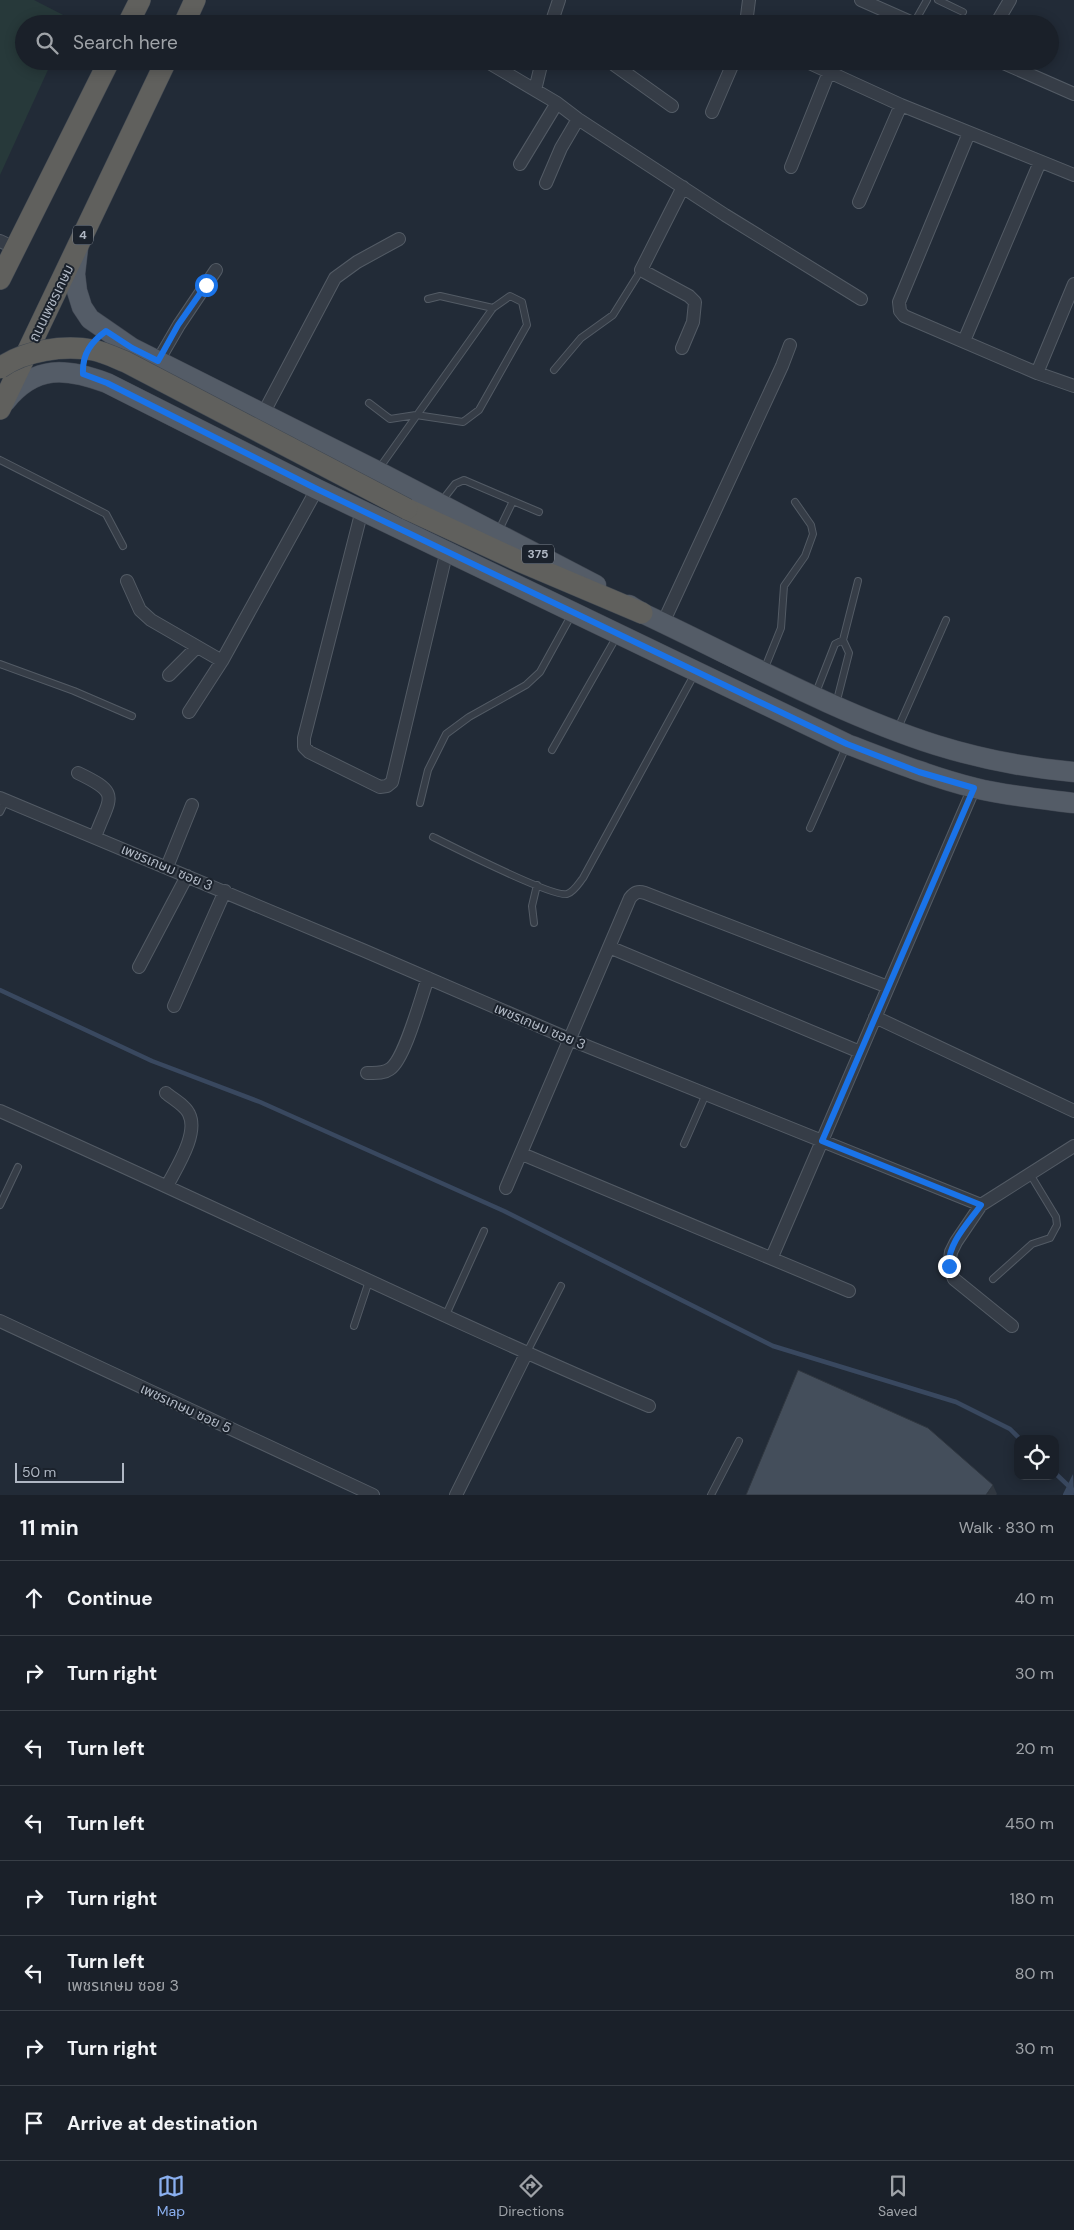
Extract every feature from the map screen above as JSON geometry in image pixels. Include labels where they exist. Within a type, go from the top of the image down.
[{"type":"highway","points":[[132,15],[140,0]]},
{"type":"highway","points":[[188,15],[195,0]]},
{"type":"highway","points":[[0,279],[8,245],[104,70]]},
{"type":"highway","name":"ถนนเพชรเกษม","points":[[0,409],[162,70]]},
{"type":"highway","points":[[0,368],[24,356],[46,350],[74,348],[95,350],[126,362],[407,509],[517,560],[642,613]]},
{"type":"main road","name":"375","points":[[78,246],[75,274],[76,291],[82,307],[90,320],[132,348],[377,470],[605,590],[642,613],[836,706],[896,731],[971,754],[1038,769],[1074,772]]},
{"type":"main road","points":[[83,374],[86,352],[95,338],[106,331]]},
{"type":"main road","name":"375","points":[[0,409],[14,391],[27,381],[45,373],[63,371],[83,374],[107,383],[317,489],[619,632],[847,744],[919,772],[974,788],[1006,795],[1074,804]]},
{"type":"street","points":[[555,15],[559,0]]},
{"type":"street","points":[[747,15],[749,0]]},
{"type":"street","points":[[861,0],[895,15]]},
{"type":"street","points":[[1002,15],[1010,0]]},
{"type":"street","points":[[501,70],[557,103],[578,119],[683,187],[861,299]]},
{"type":"street","points":[[535,90],[540,70]]},
{"type":"street","points":[[622,70],[672,106]]},
{"type":"street","points":[[712,112],[730,70]]},
{"type":"street","points":[[825,70],[969,133],[1074,175]]},
{"type":"street","points":[[1019,70],[1074,94]]},
{"type":"street","points":[[791,167],[829,72]]},
{"type":"street","points":[[520,164],[557,103]]},
{"type":"street","points":[[859,202],[901,104]]},
{"type":"street","points":[[546,183],[561,148],[578,119]]},
{"type":"street","points":[[969,133],[899,302],[900,311],[904,316],[964,342],[1037,373],[1074,386]]},
{"type":"street","points":[[964,342],[1040,162]]},
{"type":"street","points":[[682,348],[693,322],[695,302],[689,296],[641,270],[683,187]]},
{"type":"street","points":[[263,414],[336,278],[358,262],[399,239]]},
{"type":"street","points":[[158,361],[178,325],[216,270]]},
{"type":"street","points":[[1037,373],[1074,284]]},
{"type":"street","points":[[663,623],[790,345]]},
{"type":"street","points":[[189,712],[222,661],[317,489]]},
{"type":"street","points":[[362,510],[304,738],[304,747],[309,752],[380,787],[387,786],[392,782],[447,550]]},
{"type":"street","points":[[127,581],[140,610],[151,620],[222,661]]},
{"type":"street","points":[[169,675],[197,647]]},
{"type":"street","points":[[78,773],[103,786],[108,790],[110,797],[95,837]]},
{"type":"street","points":[[772,1257],[974,788]]},
{"type":"street","name":"เพชรเกษม ซอย 3","points":[[3,799],[168,867],[569,1039],[981,1205]]},
{"type":"street","points":[[168,867],[192,805]]},
{"type":"street","points":[[139,968],[187,876]]},
{"type":"street","points":[[506,1188],[630,898],[638,891],[888,987]]},
{"type":"street","points":[[174,1006],[224,892]]},
{"type":"street","points":[[609,948],[860,1052]]},
{"type":"street","points":[[367,1072],[381,1074],[391,1069],[400,1057],[428,978]]},
{"type":"street","points":[[875,1017],[1074,1111]]},
{"type":"street","points":[[166,1093],[189,1112],[192,1126],[187,1147],[167,1186]]},
{"type":"street","points":[[0,1111],[167,1186],[526,1354],[649,1406]]},
{"type":"street","points":[[1012,1326],[954,1279],[949,1266],[950,1252],[981,1205],[1074,1146]]},
{"type":"street","points":[[522,1154],[772,1257],[849,1291]]},
{"type":"street","name":"เพชรเกษม ซอย 5","points":[[0,1321],[373,1495]]},
{"type":"street","points":[[456,1495],[526,1354]]},
{"type":"lane","points":[[920,15],[927,0]]},
{"type":"lane","points":[[938,0],[963,12]]},
{"type":"lane","points":[[554,370],[581,338],[613,314],[641,270]]},
{"type":"lane","points":[[428,299],[440,296],[492,308]]},
{"type":"lane","points":[[369,403],[390,419],[416,416],[463,422],[479,410],[527,325],[522,302],[510,296],[492,308],[416,416],[377,470]]},
{"type":"lane","points":[[0,460],[106,514],[123,546]]},
{"type":"lane","points":[[440,503],[460,480],[464,480],[538,512]]},
{"type":"lane","points":[[497,533],[513,500]]},
{"type":"lane","points":[[763,671],[780,628],[784,586],[804,556],[812,534],[811,525],[795,502]]},
{"type":"lane","points":[[836,706],[849,653],[843,640],[858,581]]},
{"type":"lane","points":[[420,803],[428,770],[446,734],[469,717],[526,685],[540,672],[574,611]]},
{"type":"lane","points":[[896,731],[946,620]]},
{"type":"lane","points":[[552,750],[619,632]]},
{"type":"lane","points":[[815,696],[835,644],[843,640]]},
{"type":"lane","points":[[0,664],[74,691],[132,716]]},
{"type":"lane","points":[[433,837],[536,885],[559,894],[567,894],[574,889],[582,878],[697,670]]},
{"type":"lane","points":[[810,828],[847,744]]},
{"type":"lane","points":[[0,812],[3,799]]},
{"type":"lane","points":[[534,923],[532,906],[536,885]]},
{"type":"lane","points":[[684,1144],[706,1094]]},
{"type":"lane","points":[[0,1205],[18,1167]]},
{"type":"lane","points":[[993,1279],[1032,1244],[1050,1238],[1056,1231],[1056,1217],[1030,1174]]},
{"type":"lane","points":[[445,1317],[484,1232]]},
{"type":"lane","points":[[354,1326],[369,1281]]},
{"type":"lane","points":[[526,1354],[561,1286]]},
{"type":"lane","points":[[711,1495],[739,1441]]},
{"type":"shaded area","points":[[0,0],[34,0],[63,15],[15,15],[15,70],[48,70],[0,175]]},
{"type":"water","points":[[1073,1474],[1074,1495],[1063,1495],[1063,1494]]},
{"type":"building","points":[[798,1370],[928,1428],[993,1485],[986,1495],[746,1495]]},
{"type":"waterway","points":[[0,990],[152,1061],[260,1102],[504,1211],[773,1346],[956,1402],[1010,1429],[1016,1435]]},
{"type":"waterway","points":[[1059,1477],[1074,1491]]},
{"type":"route","points":[[206,285],[178,325],[158,361],[132,348],[106,331],[95,338],[86,352],[82,366],[83,374],[107,383],[317,489],[697,670],[847,744],[919,772],[974,788],[822,1141],[981,1205],[950,1252],[949,1266]]}]
